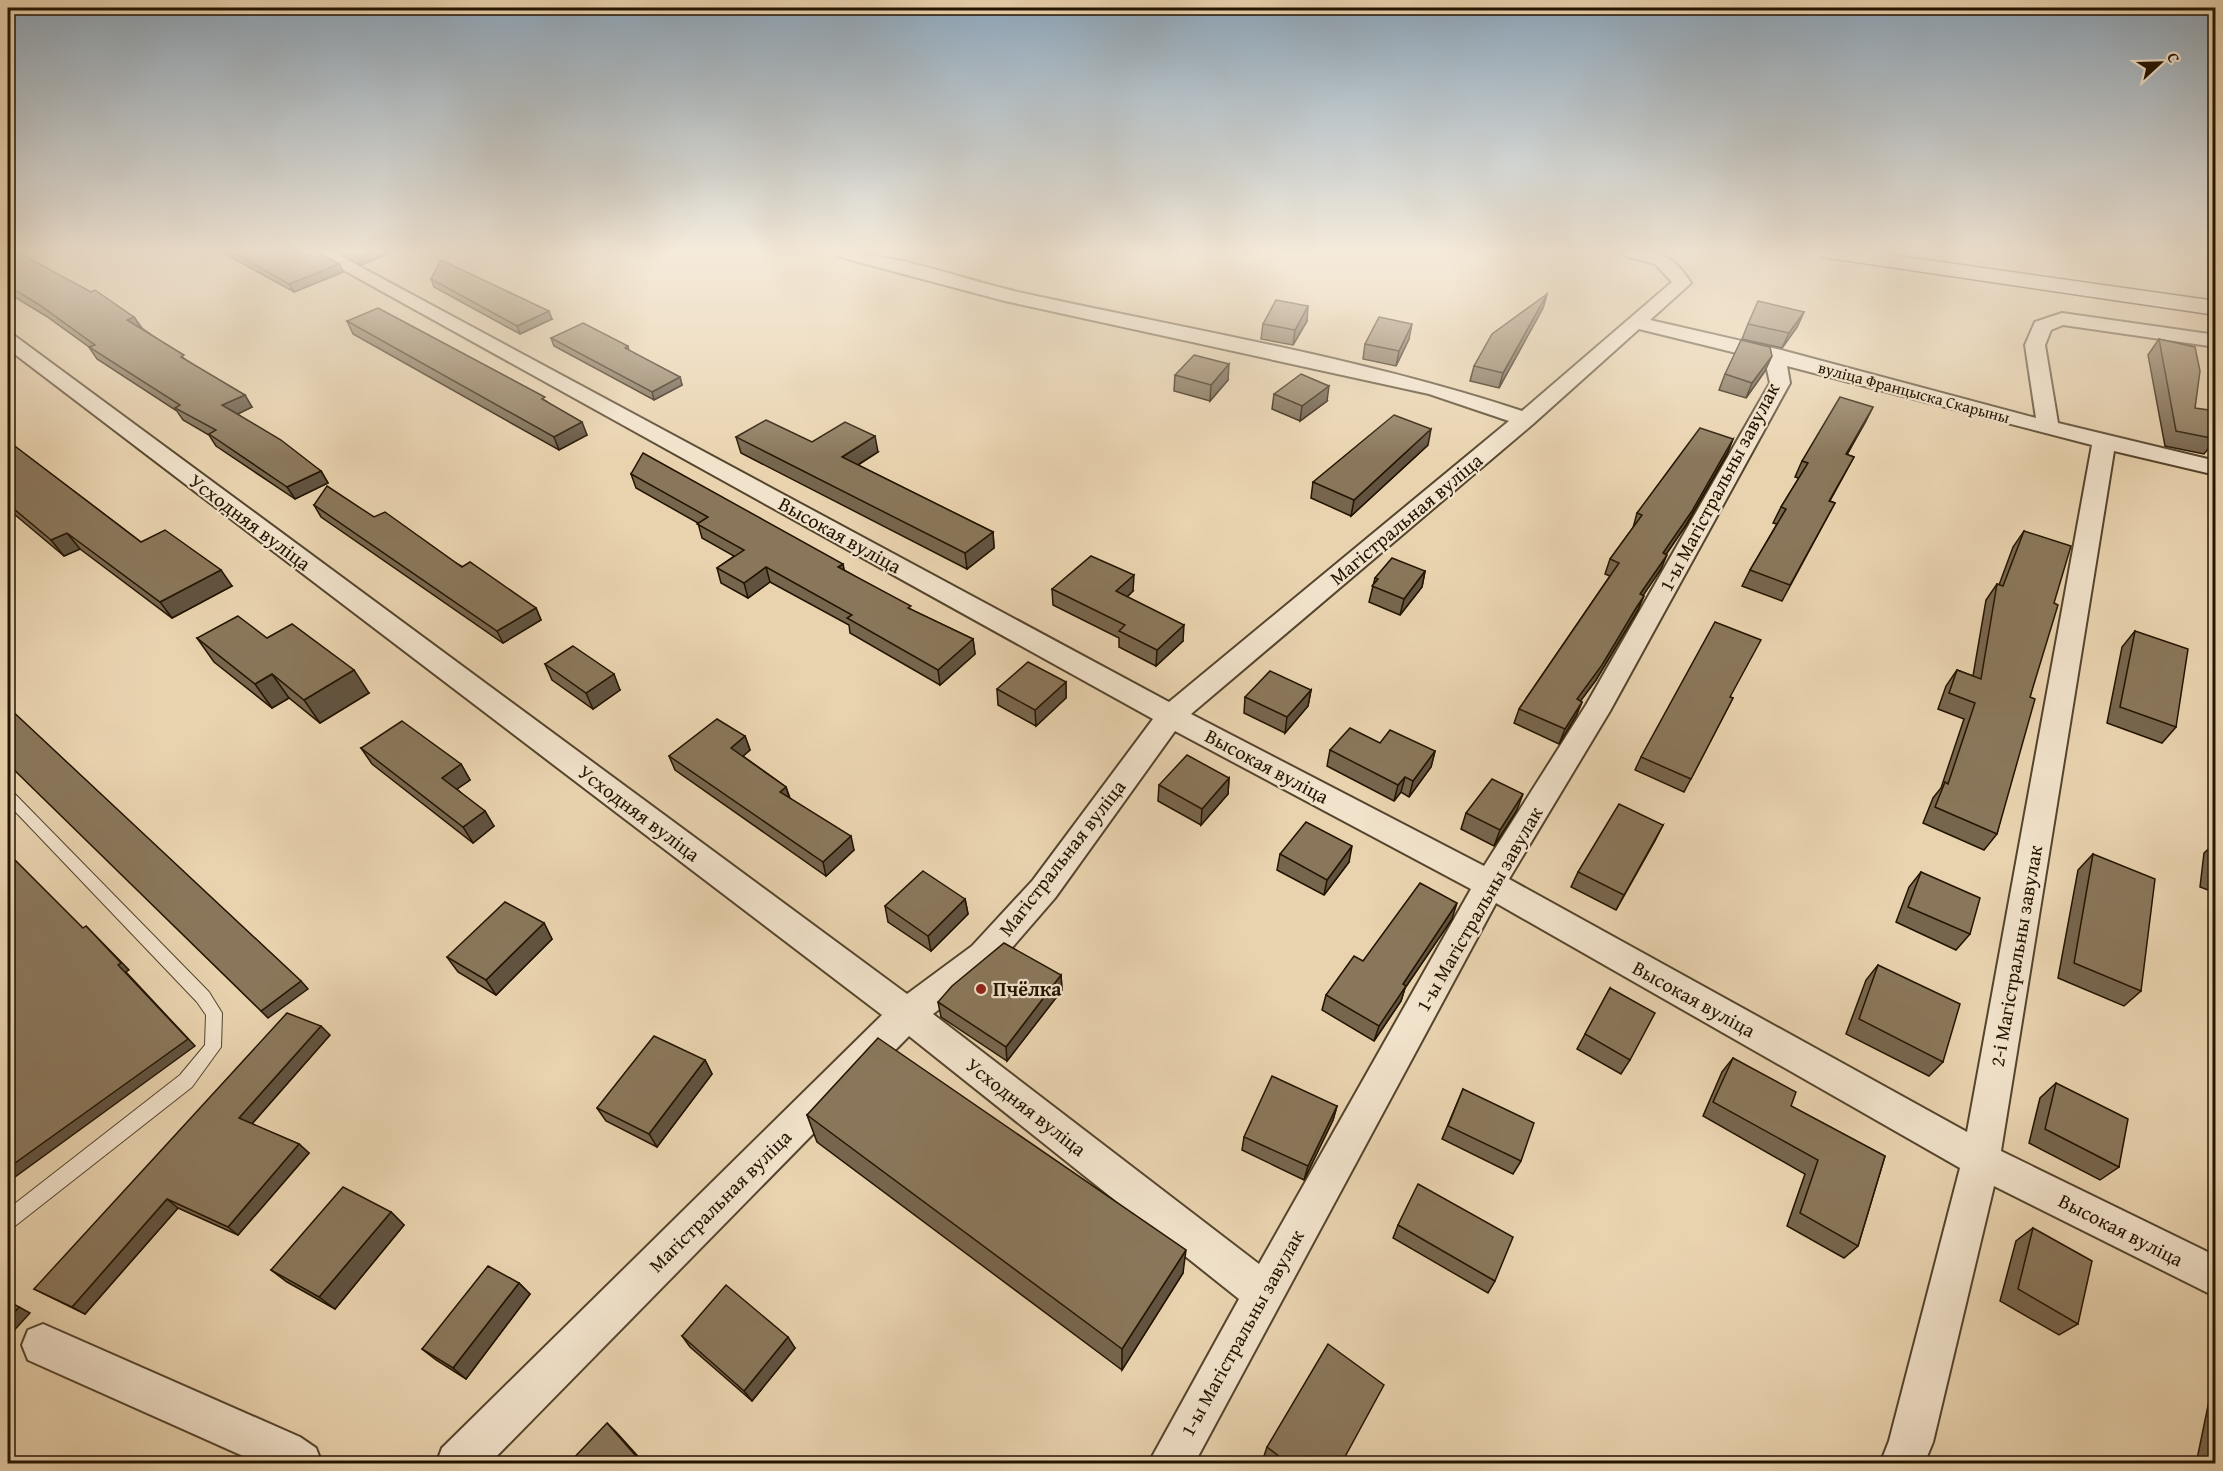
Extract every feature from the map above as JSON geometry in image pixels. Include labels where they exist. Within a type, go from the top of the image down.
[{"type":"street","name":"Высокая вуліца","points":[[447,321],[1171,716],[1490,884],[1981,1160],[2216,1277]]},
{"type":"street","points":[[1122,321],[1435,389],[1525,419],[1635,322]]},
{"type":"street","points":[[2048,428],[2034,345],[2042,326],[2057,321]]},
{"type":"street","points":[[2074,321],[2216,340]]},
{"type":"street","name":"вуліца Францыска Скарыны","points":[[1635,322],[1774,354],[2103,443],[2216,468]]},
{"type":"street","name":"Усходняя вуліца","points":[[8,340],[907,1014],[1265,1294]]},
{"type":"street","name":"1-ы Магістральны завулак","points":[[1170,1464],[1490,884],[1596,711],[1780,382],[1774,354]]},
{"type":"street","name":"Магістральная вуліца","points":[[458,1464],[907,1014],[992,947],[1044,889],[1171,716],[1525,419]]},
{"type":"street","name":"2-і Магістральны завулак","points":[[1902,1464],[1911,1442],[1981,1160],[2103,443]]},
{"type":"street","points":[[43,1345],[285,1452],[300,1464]]},
{"type":"lane","points":[[8,796],[203,997],[214,1013],[213,1047],[186,1082],[8,1220]]},
{"type":"building","points":[[61,321],[128,321],[184,355],[181,357],[245,395],[222,405],[281,440],[321,471],[287,487],[209,434],[216,430],[175,408],[180,405],[89,347],[95,345]]},
{"type":"building","points":[[347,321],[402,321],[545,397],[542,399],[582,422],[554,437]]},
{"type":"building","points":[[507,321],[528,321],[517,326]]},
{"type":"building","points":[[1265,321],[1300,321],[1295,330],[1263,324]]},
{"type":"building","points":[[1377,321],[1396,321],[1412,324],[1399,351],[1365,344]]},
{"type":"building","points":[[1510,321],[1532,321],[1503,373],[1474,366],[1492,334]]},
{"type":"building","points":[[1749,321],[1798,321],[1789,333],[1748,324]]},
{"type":"building","points":[[583,323],[680,377],[652,392],[551,338]]},
{"type":"building","points":[[2159,339],[2195,347],[2200,371],[2195,408],[2209,410],[2216,439],[2176,431]]},
{"type":"building","points":[[1741,340],[1770,347],[1772,356],[1752,383],[1725,374]]},
{"type":"building","points":[[1194,355],[1229,364],[1211,385],[1175,375]]},
{"type":"building","points":[[1301,374],[1329,386],[1302,406],[1274,394]]},
{"type":"building","points":[[1840,397],[1873,407],[1846,454],[1854,457],[1829,501],[1835,503],[1790,585],[1750,570],[1786,509],[1781,507],[1808,463],[1802,461]]},
{"type":"building","points":[[1394,415],[1431,429],[1354,500],[1313,482]]},
{"type":"building","points":[[766,420],[812,442],[845,422],[875,436],[842,457],[993,532],[965,553],[736,437]]},
{"type":"building","points":[[1700,428],[1733,439],[1692,511],[1663,553],[1667,555],[1640,594],[1644,596],[1602,665],[1577,699],[1582,702],[1565,729],[1519,709],[1619,563],[1610,559],[1642,515],[1637,513]]},
{"type":"building","points":[[8,441],[141,542],[165,530],[221,570],[160,602],[67,533],[51,540],[8,504]]},
{"type":"building","points":[[643,453],[843,564],[838,567],[911,606],[908,608],[973,639],[938,670],[847,618],[852,615],[766,567],[744,583],[717,568],[744,550],[697,524],[708,517],[631,474]]},
{"type":"building","points":[[327,486],[374,517],[385,512],[462,567],[470,562],[536,608],[497,631],[314,505]]},
{"type":"building","points":[[2024,531],[2071,546],[2054,603],[2058,605],[2030,697],[2035,699],[1997,834],[1935,807],[1945,782],[1948,784],[1975,703],[1949,693],[1957,670],[1981,679],[1997,584],[2003,586]]},
{"type":"building","points":[[1091,556],[1134,575],[1116,591],[1184,625],[1157,650],[1119,631],[1125,625],[1052,589]]},
{"type":"building","points":[[1392,558],[1425,571],[1404,599],[1372,586],[1378,579],[1375,578]]},
{"type":"building","points":[[238,616],[267,638],[292,624],[354,670],[304,700],[272,674],[255,684],[197,638]]},
{"type":"building","points":[[1715,622],[1761,640],[1730,697],[1733,698],[1691,779],[1641,757]]},
{"type":"building","points":[[2135,631],[2188,649],[2176,727],[2120,707]]},
{"type":"building","points":[[573,646],[614,674],[586,693],[545,664]]},
{"type":"building","points":[[1028,662],[1066,682],[1035,710],[997,689]]},
{"type":"building","points":[[1270,671],[1311,690],[1287,717],[1245,697]]},
{"type":"building","points":[[8,707],[301,981],[261,1011],[8,764]]},
{"type":"building","points":[[717,719],[745,736],[731,748],[786,787],[780,792],[851,836],[823,862],[669,756]]},
{"type":"building","points":[[402,721],[461,764],[442,778],[485,811],[463,827],[361,748]]},
{"type":"building","points":[[1350,728],[1380,743],[1390,730],[1435,751],[1413,781],[1405,777],[1398,785],[1330,750]]},
{"type":"building","points":[[1187,755],[1229,778],[1202,809],[1159,785]]},
{"type":"building","points":[[1492,779],[1523,794],[1500,830],[1466,813]]},
{"type":"building","points":[[1619,804],[1663,825],[1624,895],[1578,872]]},
{"type":"building","points":[[1306,822],[1352,846],[1327,880],[1280,854]]},
{"type":"building","points":[[8,853],[83,928],[86,926],[121,963],[118,965],[188,1039],[8,1168]]},
{"type":"building","points":[[2093,854],[2155,879],[2141,991],[2074,963]]},
{"type":"building","points":[[923,871],[965,899],[928,936],[885,906]]},
{"type":"building","points":[[1921,872],[1980,898],[1970,934],[1908,907]]},
{"type":"building","points":[[1420,883],[1457,903],[1403,984],[1406,986],[1379,1026],[1326,995],[1354,956],[1363,961]]},
{"type":"building","points":[[505,902],[544,923],[486,980],[447,957]]},
{"type":"building","points":[[1004,943],[1061,975],[1006,1047],[938,1002],[952,986]]},
{"type":"building","points":[[1878,965],[1960,1004],[1943,1062],[1859,1019]]},
{"type":"building","points":[[1610,988],[1655,1013],[1630,1060],[1585,1034]]},
{"type":"building","points":[[287,1013],[321,1026],[239,1118],[299,1144],[228,1227],[167,1199],[72,1307],[34,1289]]},
{"type":"building","points":[[654,1036],[705,1060],[649,1134],[597,1108]]},
{"type":"building","points":[[878,1038],[1186,1250],[1122,1349],[807,1115]]},
{"type":"building","points":[[1733,1058],[1796,1092],[1791,1106],[1885,1156],[1858,1246],[1800,1213],[1818,1160],[1713,1102]]},
{"type":"building","points":[[1272,1076],[1337,1106],[1308,1166],[1244,1137]]},
{"type":"building","points":[[2056,1083],[2128,1119],[2119,1167],[2045,1129]]},
{"type":"building","points":[[1463,1089],[1534,1123],[1521,1161],[1448,1126]]},
{"type":"building","points":[[1418,1184],[1513,1237],[1495,1281],[1398,1225]]},
{"type":"building","points":[[343,1187],[391,1212],[319,1297],[271,1270]]},
{"type":"building","points":[[2033,1228],[2092,1261],[2078,1324],[2018,1289]]},
{"type":"building","points":[[488,1266],[519,1283],[453,1368],[422,1349]]},
{"type":"building","points":[[726,1285],[788,1337],[744,1391],[682,1336]]},
{"type":"building","points":[[8,1301],[19,1307],[8,1319]]},
{"type":"building","points":[[1328,1344],[1384,1385],[1341,1464],[1289,1464],[1267,1447]]},
{"type":"building","points":[[607,1423],[643,1464],[568,1464]]},
{"type":"place","name":"Пчёлка","points":[[981,989]]}]
